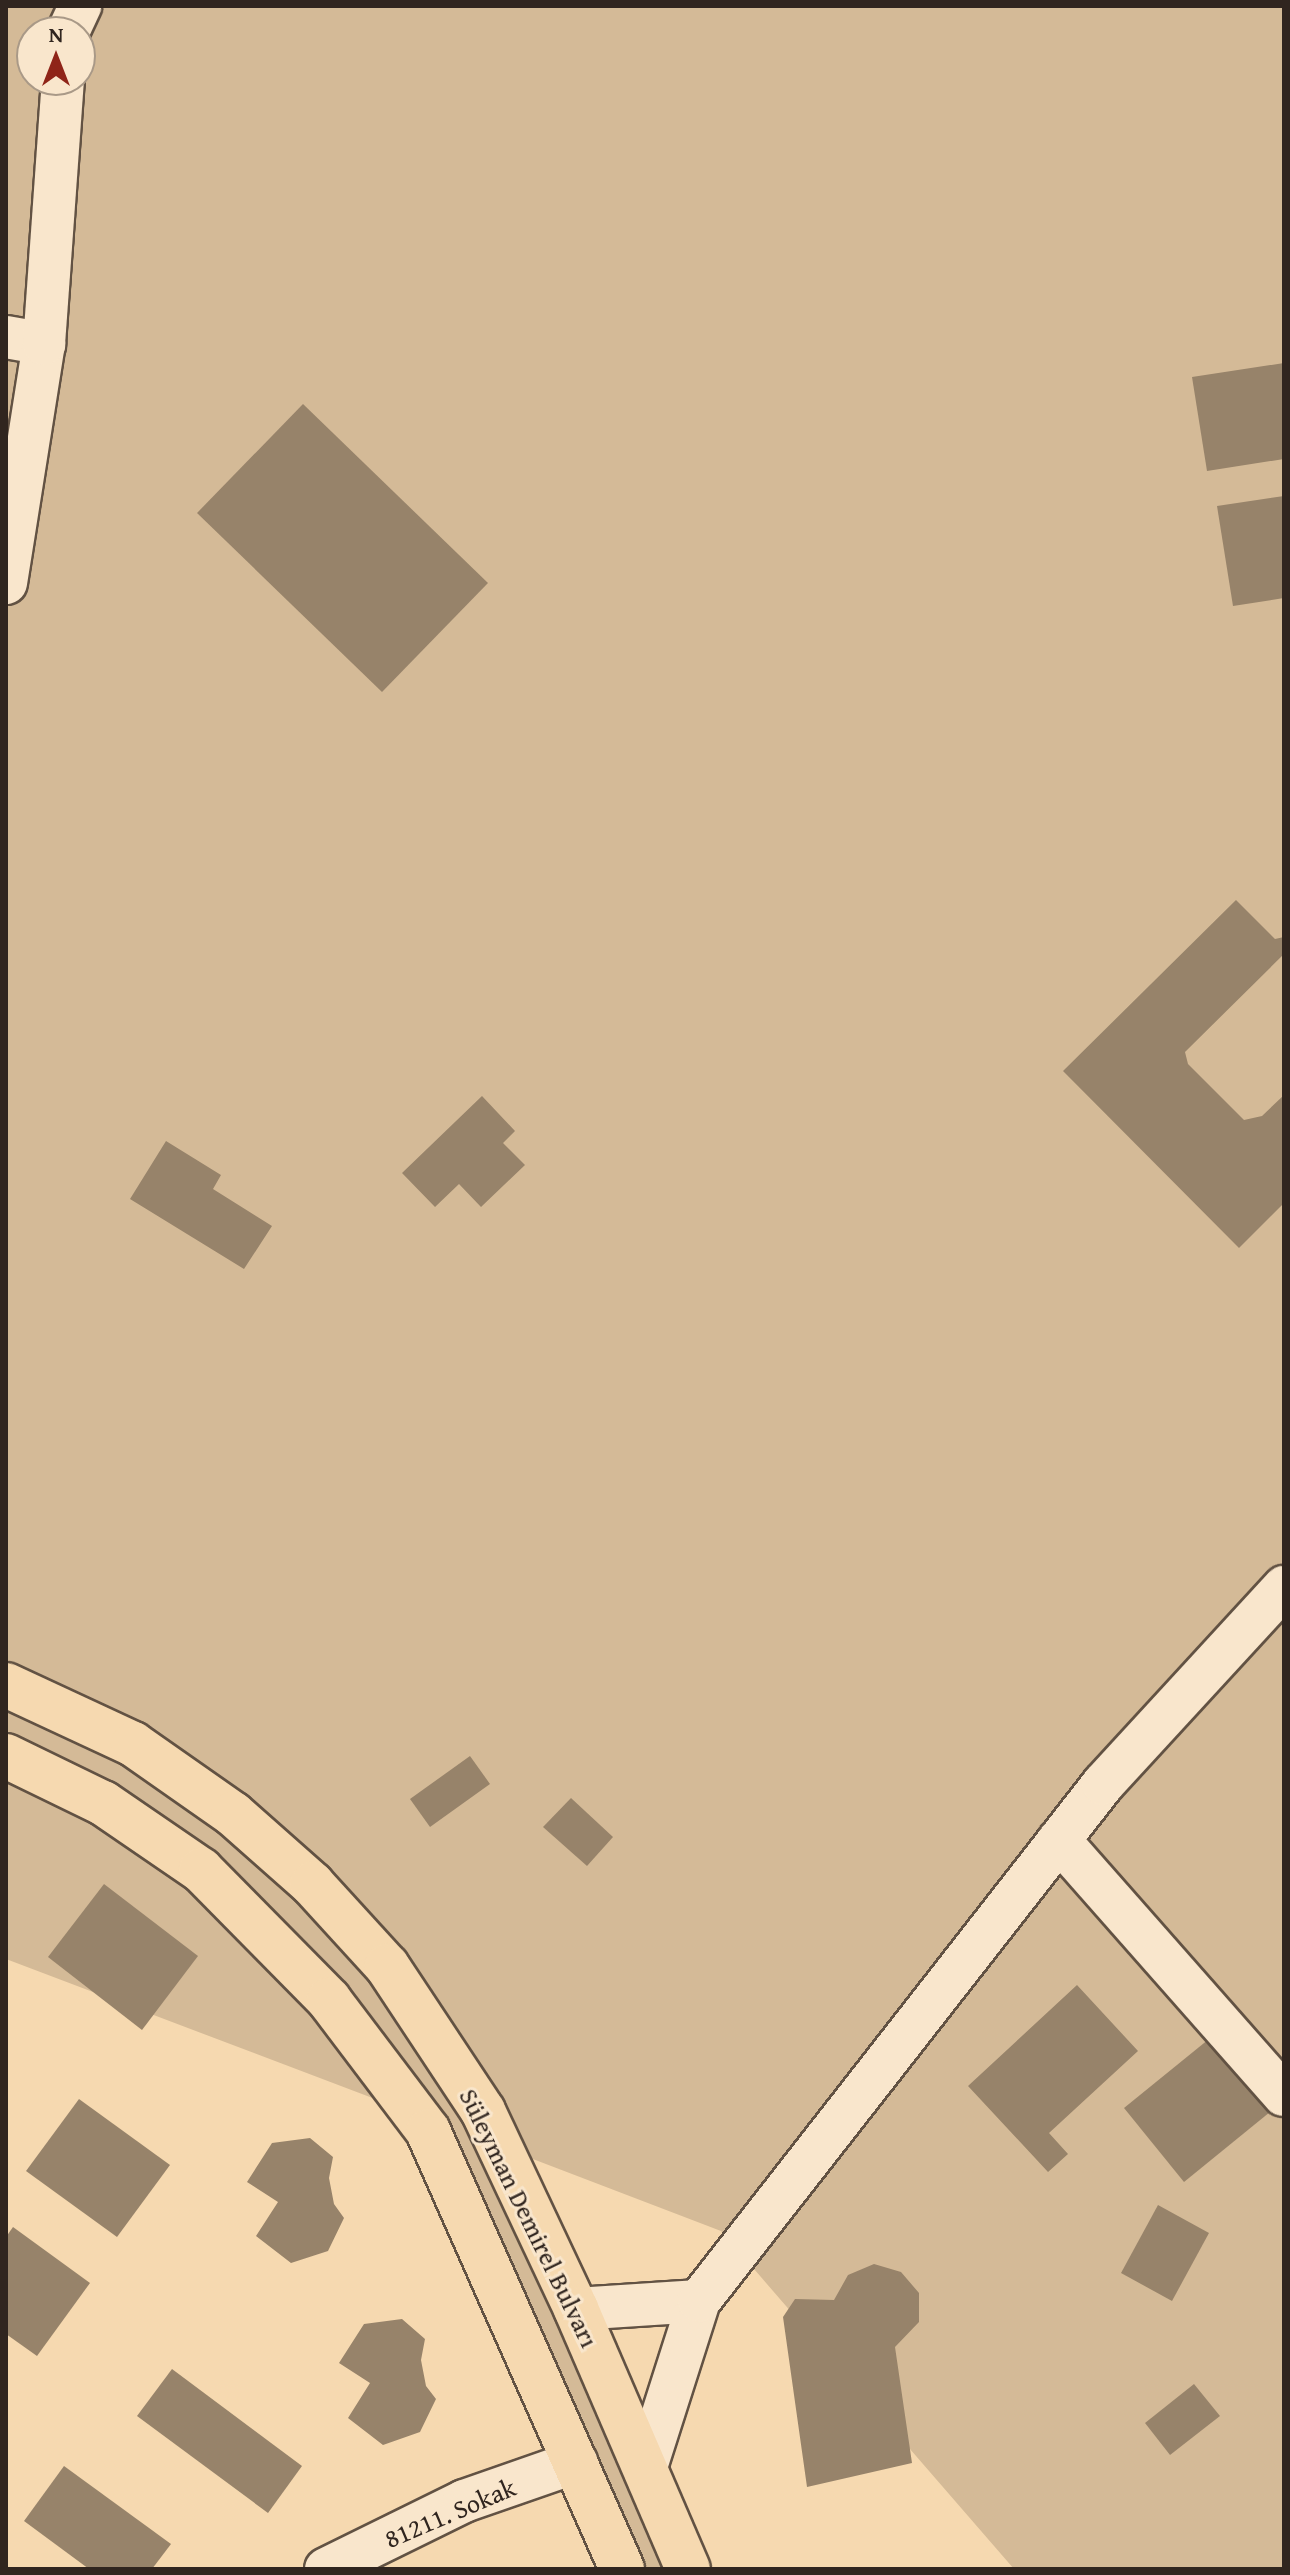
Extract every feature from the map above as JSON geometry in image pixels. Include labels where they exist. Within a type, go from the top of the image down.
[{"type":"main road","name":"Süleyman Demirel Bulvarı","points":[[6,1685],[133,1744],[233,1814],[333,1908],[387,1966],[483,2111],[576,2309],[688,2569]]},
{"type":"main road","name":"Süleyman Demirel Bulvarı","points":[[6,1756],[103,1803],[201,1870],[329,2000],[428,2131],[622,2569]]},
{"type":"street","points":[[6,583],[25,340],[61,96]]},
{"type":"street","points":[[646,2467],[699,2301],[1103,1784],[1284,1587]]},
{"type":"street","points":[[1059,1840],[1284,2095]]},
{"type":"street","points":[[576,2309],[699,2301]]},
{"type":"street","name":"81211. Sokak","points":[[326,2569],[464,2501],[576,2462]]},
{"type":"shaded area","points":[[6,6],[1284,6],[1284,2569],[1014,2569],[721,2231],[475,2137],[664,2569],[641,2569],[441,2124],[6,1959]]},
{"type":"building","points":[[1284,363],[1284,459],[1207,471],[1192,377]]},
{"type":"building","points":[[303,404],[488,583],[382,692],[197,513]]},
{"type":"building","points":[[1284,496],[1284,598],[1233,606],[1217,506]]},
{"type":"building","points":[[1236,900],[1275,939],[1284,937],[1284,954],[1185,1052],[1188,1064],[1244,1120],[1262,1116],[1284,1095],[1284,1203],[1239,1248],[1063,1071]]},
{"type":"building","points":[[482,1096],[515,1131],[503,1143],[525,1165],[481,1207],[459,1184],[435,1207],[402,1173]]},
{"type":"building","points":[[166,1141],[221,1175],[213,1189],[272,1226],[244,1269],[130,1199]]},
{"type":"building","points":[[470,1756],[490,1784],[430,1827],[410,1799]]},
{"type":"building","points":[[571,1798],[613,1837],[587,1866],[543,1827]]},
{"type":"building","points":[[104,1884],[198,1956],[142,2030],[48,1957]]},
{"type":"building","points":[[1077,1985],[1138,2051],[1049,2133],[1068,2154],[1048,2172],[968,2086]]},
{"type":"building","points":[[1209,2039],[1270,2112],[1184,2182],[1124,2108]]},
{"type":"building","points":[[79,2099],[170,2165],[117,2237],[26,2171]]},
{"type":"building","points":[[310,2138],[333,2157],[329,2178],[334,2204],[344,2218],[328,2251],[291,2263],[256,2236],[278,2202],[247,2182],[272,2143]]},
{"type":"building","points":[[1158,2205],[1209,2233],[1172,2301],[1121,2273]]},
{"type":"building","points":[[13,2227],[90,2283],[37,2356],[6,2334],[6,2237]]},
{"type":"building","points":[[874,2264],[901,2272],[919,2293],[919,2322],[895,2347],[912,2463],[807,2487],[783,2317],[795,2299],[834,2300],[848,2275]]},
{"type":"building","points":[[402,2319],[425,2339],[421,2360],[426,2386],[436,2399],[420,2432],[383,2445],[348,2418],[370,2383],[339,2363],[364,2324]]},
{"type":"building","points":[[172,2369],[302,2466],[268,2513],[137,2416]]},
{"type":"building","points":[[1194,2384],[1220,2416],[1170,2455],[1145,2423]]},
{"type":"building","points":[[64,2466],[171,2544],[152,2569],[89,2569],[24,2521]]}]
